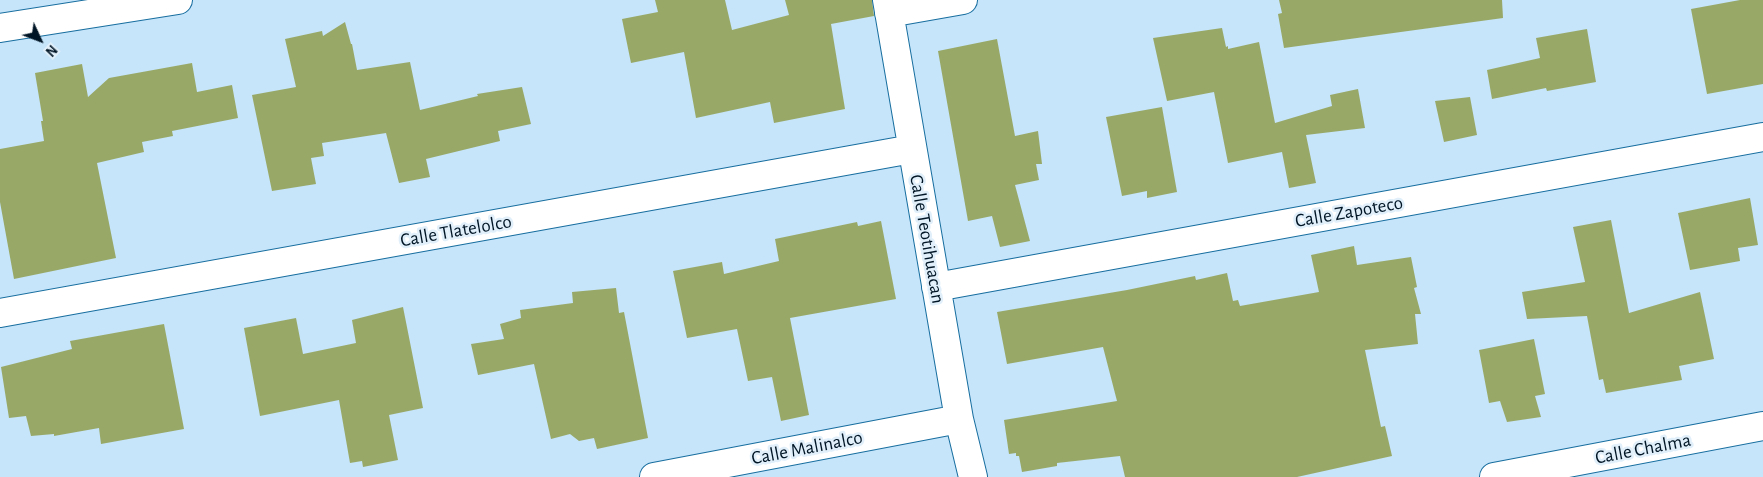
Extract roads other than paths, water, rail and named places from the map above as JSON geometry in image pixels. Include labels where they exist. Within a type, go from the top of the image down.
[{"type":"street","points":[[0,28],[178,0]]},
{"type":"street","points":[[888,7],[962,0]]},
{"type":"street","name":"Calle Teotihuacan","points":[[888,7],[936,287],[960,419],[973,477]]},
{"type":"street","name":"Calle Zapoteco","points":[[936,287],[1763,137]]},
{"type":"street","name":"Calle Tlatelolco","points":[[0,312],[912,149]]},
{"type":"street","name":"Calle Malinalco","points":[[654,477],[960,419]]},
{"type":"street","name":"Calle Chalma","points":[[1494,477],[1543,473],[1763,426]]}]
